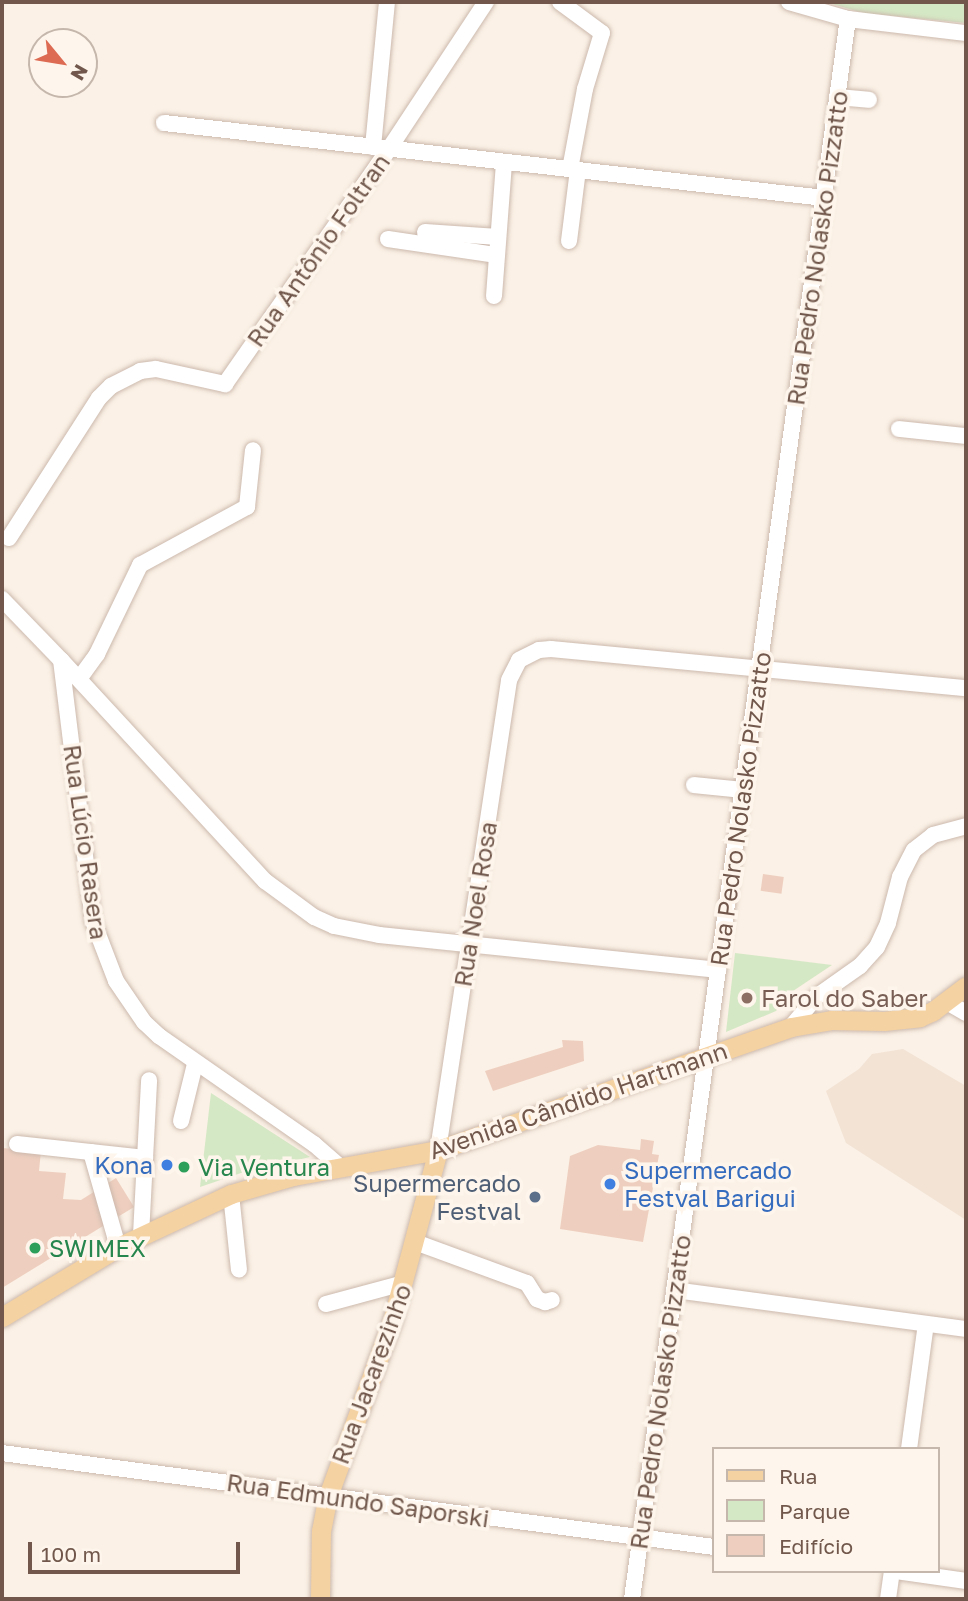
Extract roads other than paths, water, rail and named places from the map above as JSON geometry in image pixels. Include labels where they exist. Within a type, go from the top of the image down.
[{"type":"main road","name":"Avenida Cândido Hartmann","points":[[2,1317],[118,1247],[230,1194],[340,1167],[438,1150],[791,1027],[832,1020],[902,1020],[920,1017],[947,1002],[966,986]]},
{"type":"main road","name":"Rua Jacarezinho","points":[[320,1599],[319,1554],[328,1496],[404,1283],[438,1150]]},
{"type":"street","points":[[381,148],[387,2]]},
{"type":"street","name":"Rua Antônio Foltran","points":[[9,538],[99,398],[124,378],[156,369],[225,384],[381,148],[486,2]]},
{"type":"street","points":[[559,2],[602,33],[585,89],[574,170],[569,240]]},
{"type":"street","points":[[789,2],[848,19],[966,33]]},
{"type":"street","name":"Rua Pedro Nolasko Pizzatto","points":[[632,1599],[848,19]]},
{"type":"street","points":[[837,97],[869,100]]},
{"type":"street","points":[[164,123],[824,198]]},
{"type":"street","points":[[494,296],[504,162]]},
{"type":"street","points":[[425,232],[498,237]]},
{"type":"street","points":[[388,239],[496,255]]},
{"type":"street","points":[[899,429],[966,436]]},
{"type":"street","points":[[79,679],[97,654],[140,565],[247,507],[253,450]]},
{"type":"street","points":[[2,599],[265,881],[298,908],[334,926],[359,932],[718,971]]},
{"type":"street","name":"Rua Noel Rosa","points":[[438,1150],[509,680],[519,660],[539,650],[551,649],[759,669]]},
{"type":"street","name":"Rua Lúcio Rasera","points":[[61,660],[91,907],[98,939],[116,981],[144,1022],[195,1064],[314,1144],[340,1167]]},
{"type":"street","points":[[759,669],[966,688]]},
{"type":"street","points":[[694,785],[743,790]]},
{"type":"street","points":[[791,1027],[816,997],[860,966],[877,947],[888,923],[900,877],[914,850],[933,835],[966,826]]},
{"type":"street","points":[[947,1002],[966,1013]]},
{"type":"street","points":[[181,1121],[195,1064]]},
{"type":"street","points":[[141,1235],[149,1080]]},
{"type":"street","points":[[17,1144],[145,1158]]},
{"type":"street","points":[[91,1152],[118,1247]]},
{"type":"street","points":[[230,1194],[240,1270]]},
{"type":"street","points":[[415,1242],[527,1283],[537,1299],[545,1302],[552,1300]]},
{"type":"street","points":[[326,1304],[404,1283]]},
{"type":"street","points":[[674,1290],[966,1329]]},
{"type":"street","points":[[909,1447],[926,1324]]},
{"type":"street","name":"Rua Edmundo Saporski","points":[[2,1453],[712,1547]]},
{"type":"street","points":[[888,1599],[894,1573]]},
{"type":"street","points":[[908,1573],[966,1581]]},
{"type":"place","name":"Farol do Saber","points":[[747,998]]},
{"type":"place","name":"Kona","points":[[167,1165]]},
{"type":"place","name":"Via Ventura","points":[[184,1167]]},
{"type":"place","name":"Supermercado Festval Barigui","points":[[610,1184]]},
{"type":"place","name":"Supermercado Festval","points":[[535,1197]]},
{"type":"place","name":"SWIMEX","points":[[35,1248]]}]
